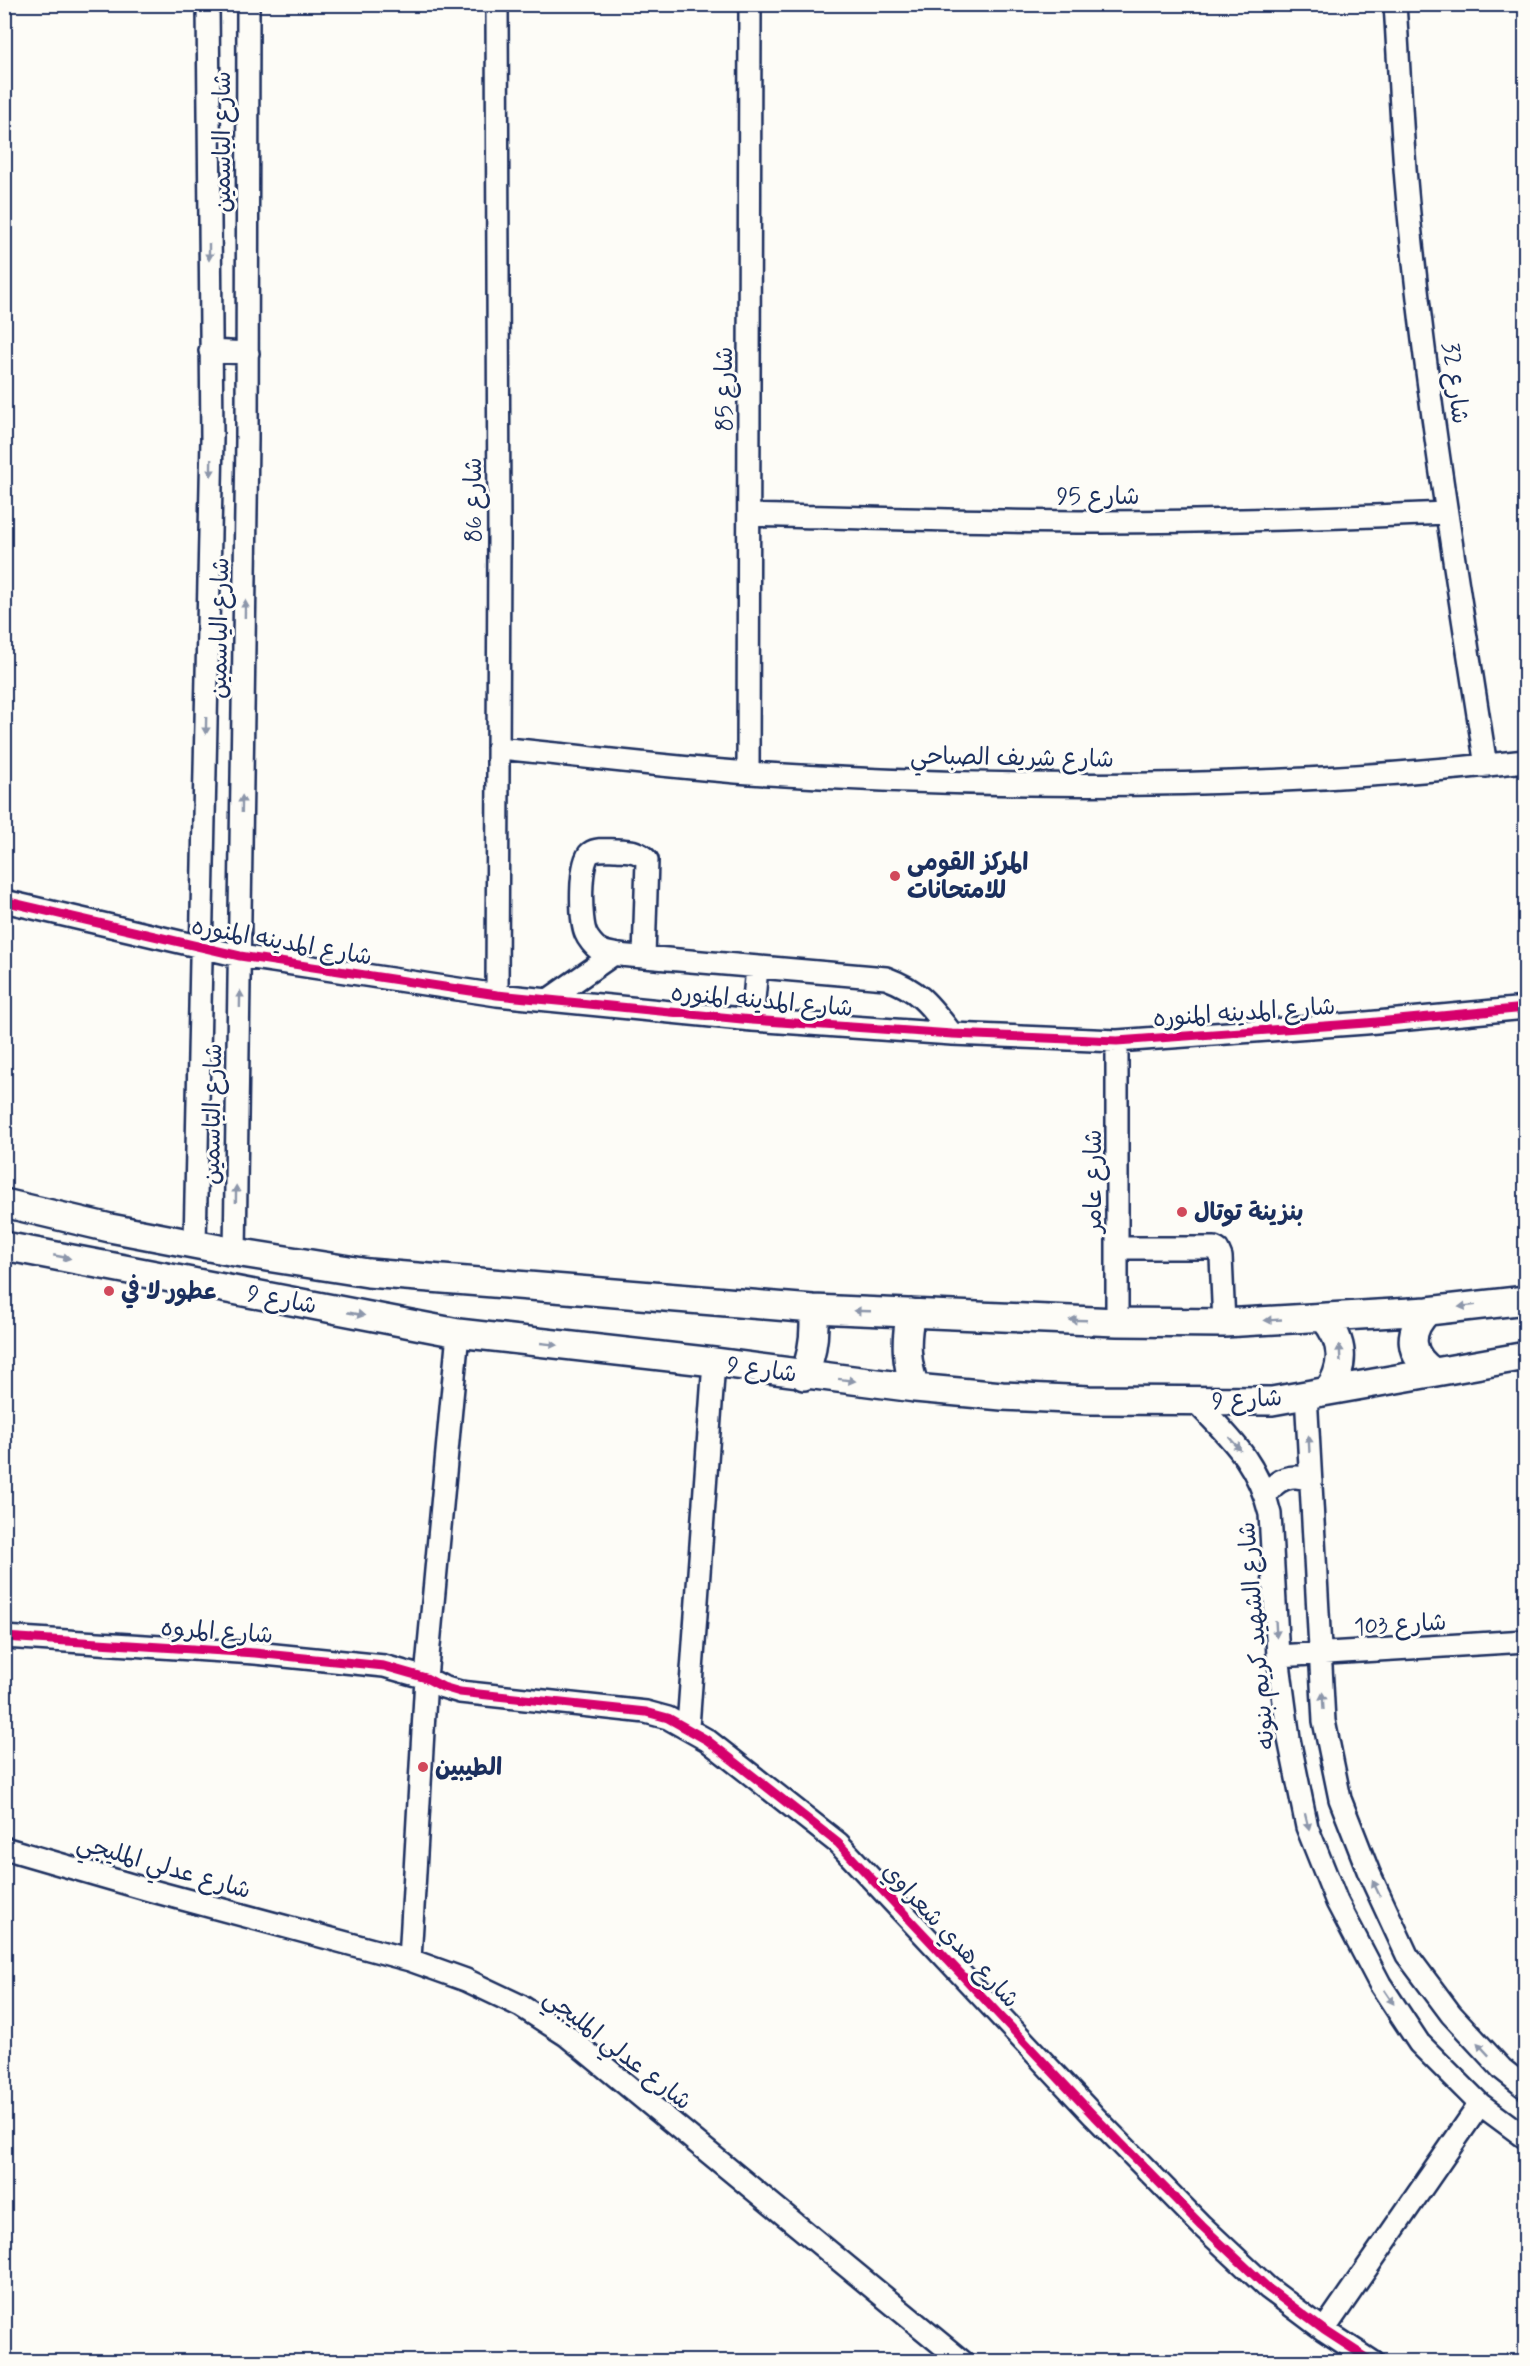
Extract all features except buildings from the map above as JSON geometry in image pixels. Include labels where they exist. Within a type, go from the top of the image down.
[{"type":"main road","name":"شارع 9","points":[[4,1203],[110,1228],[236,1252],[368,1273],[813,1309],[1118,1322],[1224,1323],[1428,1311],[1526,1300]]},
{"type":"main road","name":"شارع 9","points":[[4,1246],[458,1334],[714,1362],[804,1376],[915,1388],[1089,1400],[1272,1401],[1526,1356]]},
{"type":"main road","points":[[804,1376],[811,1360],[814,1343],[813,1309]]},
{"type":"main road","points":[[1428,1311],[1420,1318],[1413,1338],[1418,1358],[1434,1372]]},
{"type":"main road","points":[[911,1313],[906,1351],[915,1388]]},
{"type":"main road","points":[[1317,1392],[1339,1370],[1341,1348],[1337,1337],[1324,1318]]},
{"type":"street","name":"شارع الياسمين","points":[[195,1244],[212,438],[208,4]]},
{"type":"street","name":"شارع الياسمين","points":[[236,1252],[248,440],[248,4]]},
{"type":"street","name":"شارع 86","points":[[497,4],[497,995]]},
{"type":"street","name":"شارع 85","points":[[748,773],[750,4]]},
{"type":"street","name":"شارع 32","points":[[1395,4],[1406,182],[1447,513],[1486,766]]},
{"type":"street","points":[[210,351],[248,353]]},
{"type":"street","points":[[212,438],[248,440]]},
{"type":"street","name":"شارع 95","points":[[749,515],[1098,522],[1273,520],[1447,513]]},
{"type":"street","name":"شارع شريف الصباحي","points":[[498,748],[748,773],[896,781],[1067,784],[1193,783],[1329,777],[1526,761]]},
{"type":"street","points":[[644,957],[647,860],[641,853],[601,849],[592,852],[585,858],[582,921],[587,937],[598,948],[614,954],[644,957],[757,968],[886,978],[905,985],[922,996],[952,1034]]},
{"type":"street","name":"شارع المدينه المنوره","points":[[4,901],[240,956],[497,995],[752,1020],[952,1034],[1117,1041],[1366,1023],[1526,1008]]},
{"type":"street","points":[[548,1000],[614,954]]},
{"type":"street","points":[[752,1020],[757,968]]},
{"type":"street","name":"شارع عامر","points":[[1117,1041],[1118,1322]]},
{"type":"street","points":[[1119,1248],[1214,1248],[1218,1250],[1221,1257],[1224,1323]]},
{"type":"street","points":[[410,1960],[426,1678],[458,1334]]},
{"type":"street","points":[[688,1727],[714,1362]]},
{"type":"street","points":[[1317,1392],[1311,1481],[1320,1654],[1324,1721],[1340,1799],[1369,1873],[1407,1954],[1450,2014],[1503,2069],[1526,2088]]},
{"type":"street","name":"شارع الشهيد كريم بنونه","points":[[1195,1401],[1240,1449],[1259,1479],[1266,1496],[1270,1514],[1278,1656],[1288,1739],[1307,1827],[1337,1902],[1380,1984],[1419,2043],[1480,2104],[1526,2138]]},
{"type":"street","points":[[1266,1496],[1275,1484],[1288,1477],[1311,1481]]},
{"type":"street","name":"شارع المروه","points":[[4,1637],[255,1653],[384,1666],[426,1678]]},
{"type":"street","name":"شارع 103","points":[[1278,1656],[1526,1641]]},
{"type":"street","name":"شارع هدي شعراوي","points":[[426,1678],[442,1687],[460,1692],[646,1712],[669,1718],[688,1727],[729,1756],[838,1843],[1094,2116],[1202,2226],[1268,2288],[1324,2330],[1373,2361]]},
{"type":"street","name":"شارع عدلي المليجي","points":[[4,1848],[149,1890],[410,1960],[466,1980],[521,2006],[566,2035],[963,2361]]},
{"type":"street","points":[[1324,2330],[1480,2104]]},
{"type":"cycle path","points":[[4,901],[240,956],[497,995],[752,1020],[952,1034],[1117,1041],[1366,1023],[1526,1008]]},
{"type":"cycle path","points":[[4,1637],[255,1653],[384,1666],[426,1678],[443,1687],[460,1692],[646,1712],[668,1718],[707,1740],[838,1843],[1094,2116],[1202,2226],[1268,2288],[1324,2330],[1373,2362]]},
{"type":"place","name":"المركز القومى للامتحانات","points":[[895,876]]},
{"type":"place","name":"بنزينة توتال","points":[[1182,1212]]},
{"type":"place","name":"عطور لا في","points":[[109,1291]]},
{"type":"place","name":"الطيبين","points":[[423,1767]]}]
